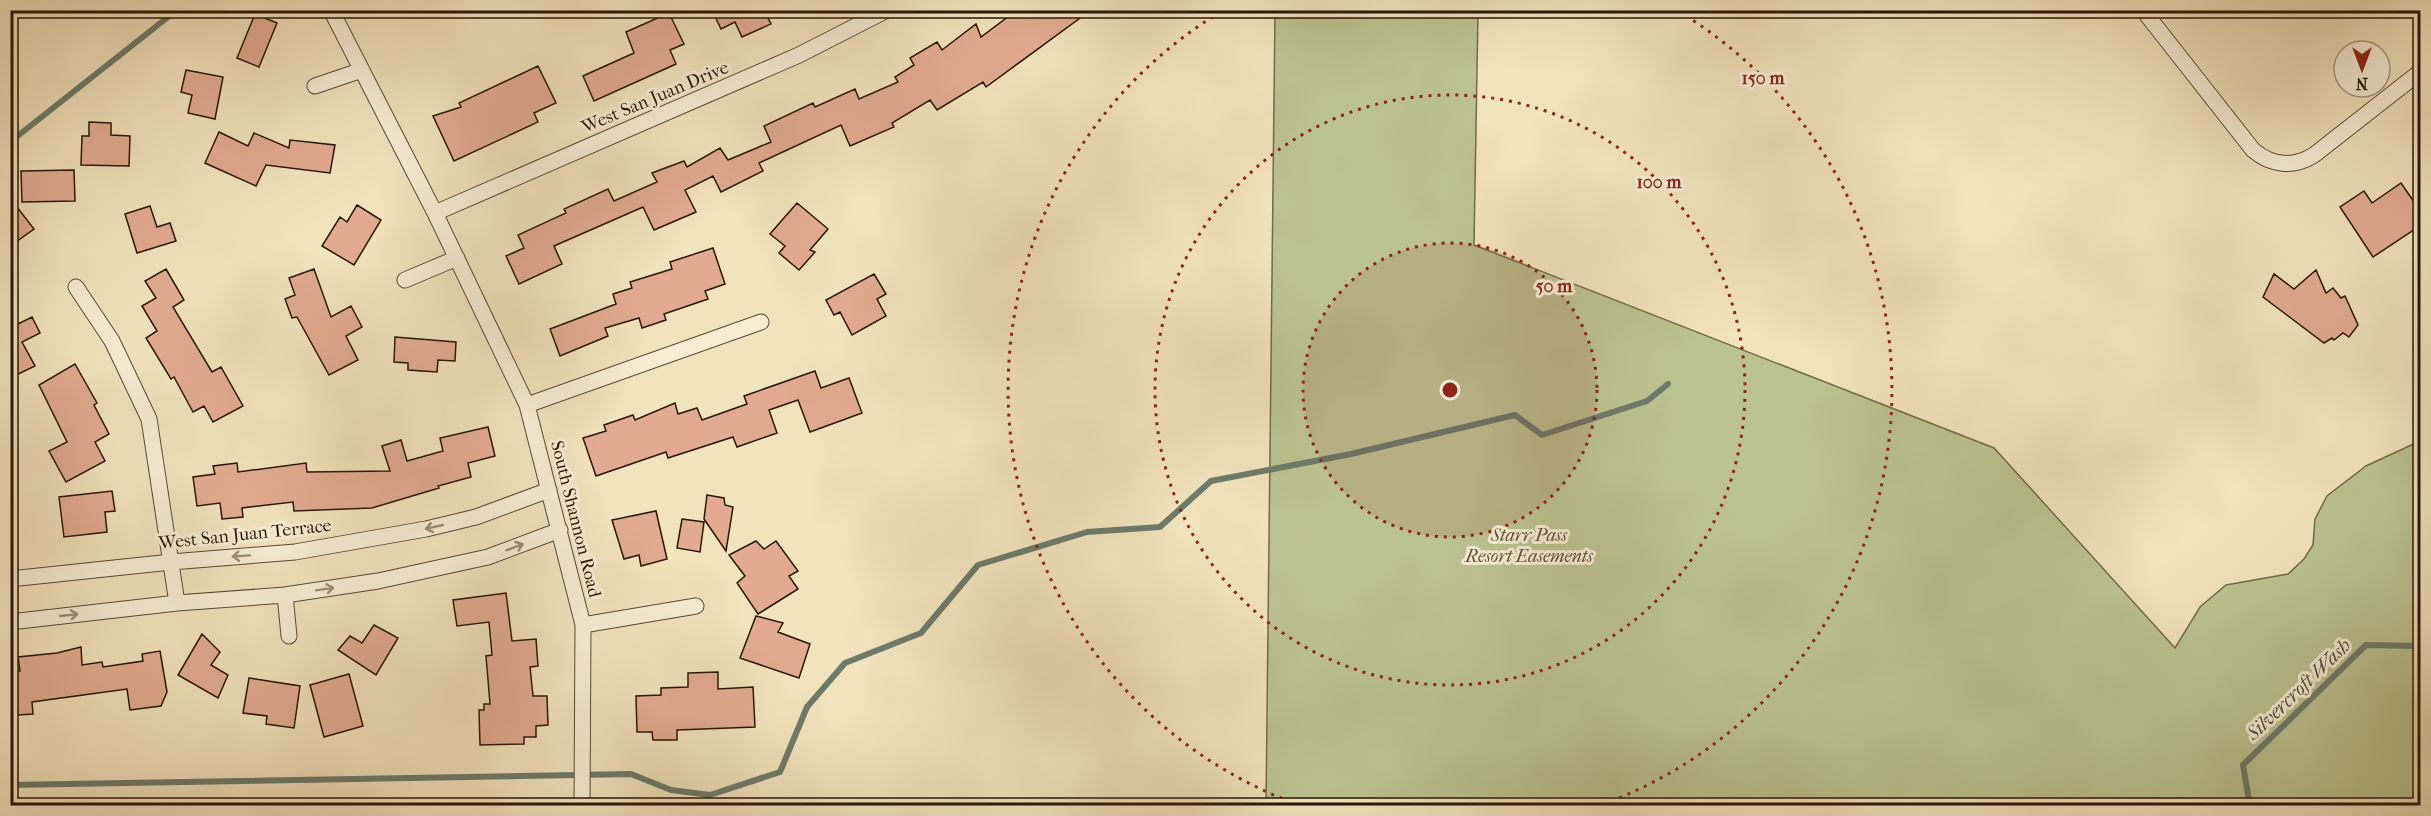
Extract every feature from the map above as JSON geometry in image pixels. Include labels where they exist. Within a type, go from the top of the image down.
[{"type":"street","name":"South Shannon Road","points":[[331,10],[435,213],[526,405],[583,625],[582,806]]},
{"type":"street","name":"West San Juan Drive","points":[[435,213],[799,56],[887,10]]},
{"type":"street","points":[[2143,10],[2253,150],[2261,156],[2283,164],[2302,162],[2314,155],[2421,72]]},
{"type":"street","points":[[315,86],[362,70]]},
{"type":"street","points":[[405,280],[457,258]]},
{"type":"street","points":[[76,287],[112,341],[149,419],[177,603]]},
{"type":"street","points":[[526,405],[761,322]]},
{"type":"street","name":"West San Juan Terrace","points":[[10,579],[295,552],[426,529],[476,517],[549,490]]},
{"type":"street","points":[[10,622],[177,603],[285,595],[435,570],[488,557],[560,530]]},
{"type":"street","points":[[285,595],[289,636]]},
{"type":"street","points":[[583,625],[696,606]]},
{"type":"green space","name":"Starr Pass Resort Easements","points":[[1275,11],[1478,11],[1474,245],[1994,448],[2175,648],[2200,607],[2226,585],[2288,574],[2304,559],[2313,545],[2315,519],[2327,496],[2366,466],[2420,441],[2420,805],[1266,805]]},
{"type":"building","points":[[712,10],[764,10],[771,24],[742,37],[735,22],[721,29]]},
{"type":"building","points":[[1017,10],[1091,10],[986,87],[983,82],[937,110],[930,100],[892,123],[894,127],[850,146],[841,125],[759,163],[763,171],[721,192],[713,176],[685,190],[696,212],[654,230],[643,207],[554,246],[562,264],[519,284],[506,256],[524,248],[518,235],[566,213],[564,209],[608,189],[614,201],[657,182],[652,173],[684,161],[687,167],[720,148],[728,160],[771,142],[764,126],[813,103],[815,107],[855,89],[859,99],[898,82],[895,77],[914,65],[910,58],[937,42],[942,50],[976,24],[981,37]]},
{"type":"building","points":[[669,13],[684,44],[670,50],[676,64],[594,101],[583,76],[634,53],[626,32]]},
{"type":"building","points":[[255,14],[277,23],[259,67],[237,58]]},
{"type":"building","points":[[538,66],[556,103],[534,113],[538,122],[454,161],[433,116],[461,107],[459,103]]},
{"type":"building","points":[[186,70],[223,77],[215,119],[188,113],[192,95],[181,92]]},
{"type":"building","points":[[89,122],[111,123],[111,135],[130,136],[129,166],[81,165],[82,136],[89,136]]},
{"type":"building","points":[[219,132],[248,146],[254,133],[289,148],[290,140],[335,145],[330,173],[266,165],[256,186],[205,163]]},
{"type":"building","points":[[74,170],[75,201],[22,202],[21,171]]},
{"type":"building","points":[[2401,183],[2421,212],[2421,225],[2373,257],[2340,207],[2364,191],[2372,203]]},
{"type":"building","points":[[10,198],[34,229],[10,246]]},
{"type":"building","points":[[797,203],[828,229],[810,250],[815,252],[799,270],[779,253],[785,246],[770,234]]},
{"type":"building","points":[[357,205],[381,220],[354,265],[322,246],[340,217],[347,222]]},
{"type":"building","points":[[150,206],[157,227],[170,223],[176,241],[137,253],[125,214]]},
{"type":"building","points":[[713,248],[725,284],[705,291],[708,299],[664,314],[666,320],[642,328],[639,318],[605,328],[608,336],[560,356],[550,329],[616,304],[613,294],[632,288],[630,282],[672,269],[670,262]]},
{"type":"building","points":[[166,269],[184,300],[173,307],[212,372],[221,367],[243,406],[213,422],[204,406],[193,412],[174,377],[171,379],[146,338],[157,331],[142,306],[156,298],[145,281]]},
{"type":"building","points":[[314,269],[331,317],[351,306],[362,327],[346,336],[358,360],[329,375],[297,317],[292,318],[285,299],[295,295],[289,278]]},
{"type":"building","points":[[2316,270],[2326,293],[2333,288],[2341,298],[2345,296],[2358,325],[2349,337],[2343,333],[2334,340],[2332,338],[2324,343],[2263,297],[2274,274],[2294,289]]},
{"type":"building","points":[[874,274],[886,294],[877,299],[886,316],[852,335],[840,312],[834,315],[826,300]]},
{"type":"building","points":[[32,317],[40,333],[22,342],[35,366],[10,378],[10,319],[14,326]]},
{"type":"building","points":[[395,337],[456,342],[455,361],[438,360],[437,372],[408,370],[408,363],[394,362]]},
{"type":"building","points":[[75,364],[97,403],[94,405],[109,434],[95,442],[105,461],[66,482],[49,451],[67,442],[39,385]]},
{"type":"building","points":[[815,371],[821,388],[849,378],[862,413],[810,432],[798,400],[769,410],[777,433],[737,447],[733,437],[668,458],[666,452],[596,476],[583,438],[606,431],[604,425],[633,415],[635,420],[675,403],[678,414],[697,408],[702,420],[747,404],[744,396]]},
{"type":"building","points":[[488,427],[495,456],[468,463],[471,477],[372,508],[294,511],[293,502],[242,508],[243,517],[222,519],[220,503],[197,506],[193,477],[215,474],[213,466],[237,463],[238,472],[306,463],[307,472],[390,471],[382,446],[401,440],[407,461],[443,451],[440,438]]},
{"type":"building","points":[[112,491],[115,511],[105,512],[107,532],[64,537],[59,497]]},
{"type":"building","points":[[707,495],[724,498],[725,505],[733,507],[726,551],[704,519]]},
{"type":"building","points":[[656,511],[667,559],[641,566],[639,555],[624,559],[612,520]]},
{"type":"building","points":[[682,519],[704,522],[700,552],[677,548]]},
{"type":"building","points":[[756,541],[764,549],[776,541],[798,571],[789,576],[798,589],[758,614],[737,583],[745,576],[729,555]]},
{"type":"building","points":[[506,593],[512,641],[536,639],[538,666],[530,667],[533,696],[547,696],[548,725],[536,726],[536,737],[524,737],[524,744],[480,745],[479,710],[484,710],[484,704],[490,704],[486,656],[492,655],[489,622],[457,626],[453,600]]},
{"type":"building","points":[[756,616],[783,623],[778,632],[810,644],[799,678],[740,658]]},
{"type":"building","points":[[374,625],[398,638],[376,675],[338,650],[350,636],[362,643]]},
{"type":"building","points":[[202,634],[220,652],[211,665],[228,675],[218,698],[178,675]]},
{"type":"building","points":[[81,647],[82,665],[102,662],[103,667],[143,661],[142,654],[160,651],[167,692],[161,706],[130,710],[127,689],[32,702],[33,714],[18,715],[17,706],[10,707],[10,672],[20,671],[18,657],[57,653]]},
{"type":"building","points":[[718,672],[718,689],[753,687],[755,727],[677,730],[677,740],[653,740],[652,732],[637,732],[636,696],[661,695],[661,688],[688,687],[688,673]]},
{"type":"building","points":[[349,674],[363,726],[324,737],[310,685]]},
{"type":"building","points":[[249,678],[300,686],[294,728],[266,724],[267,716],[243,713]]},
{"type":"waterway","points":[[10,142],[179,10]]},
{"type":"waterway","points":[[10,785],[631,774],[671,790],[710,795],[780,772],[807,707],[845,663],[921,633],[978,565],[1087,532],[1160,527],[1211,481],[1351,454],[1515,415],[1542,435],[1647,401],[1668,384]]},
{"type":"waterway","name":"Silvercroft Wash","points":[[2250,806],[2243,765],[2366,645],[2420,646]]}]
